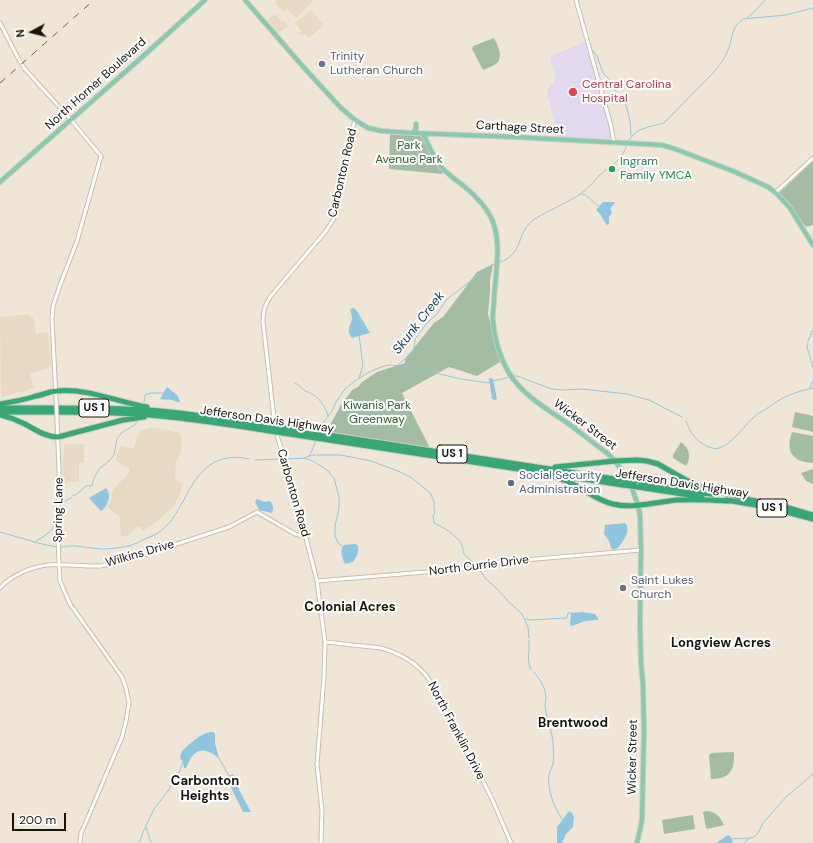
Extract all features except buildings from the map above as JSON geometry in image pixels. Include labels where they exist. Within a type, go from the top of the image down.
[{"type":"highway","points":[[0,404],[27,399],[56,391],[76,391],[86,392],[132,405],[188,414]]},
{"type":"highway","name":"Jefferson Davis Highway","points":[[0,408],[93,408],[188,414],[527,470],[748,499],[813,514]]},
{"type":"highway","name":"Jefferson Davis Highway","points":[[0,412],[108,412],[158,415],[270,428]]},
{"type":"highway","points":[[0,415],[18,421],[47,435],[58,437],[123,420],[158,415]]},
{"type":"highway","name":"Jefferson Davis Highway","points":[[283,430],[534,466],[622,482]]},
{"type":"highway","points":[[534,466],[561,467],[615,461],[647,461],[662,466],[686,480],[704,488],[748,499]]},
{"type":"highway","points":[[527,470],[564,480],[601,500],[613,504],[638,505],[702,499],[729,501]]},
{"type":"highway","name":"Jefferson Davis Highway","points":[[636,484],[767,507],[813,519]]},
{"type":"main road","name":"North Horner Boulevard","points":[[0,182],[205,0]]},
{"type":"main road","name":"Carthage Street","points":[[245,0],[341,108],[355,120],[367,127],[376,130],[423,134],[493,136],[662,145],[744,175],[776,192],[790,208],[813,245]]},
{"type":"main road","points":[[413,133],[416,129],[416,124]]},
{"type":"main road","name":"Wicker Street","points":[[423,134],[434,157],[441,166],[450,176],[467,188],[488,212],[494,223],[498,252],[493,320],[497,344],[504,363],[512,378],[530,396],[607,452],[630,483],[638,505],[641,525],[640,624],[644,731],[642,820],[637,843]]},
{"type":"street","points":[[576,0],[614,143]]},
{"type":"street","points":[[0,23],[24,68],[71,120]]},
{"type":"street","name":"Spring Lane","points":[[71,120],[101,156],[77,241],[53,306],[52,319],[60,470],[60,581],[70,604],[122,677],[129,703],[122,737],[81,833],[80,843]]},
{"type":"street","name":"Carbonton Road","points":[[321,843],[322,811],[317,764],[325,642],[317,581],[293,488],[275,429],[263,316],[264,307],[270,297],[326,231],[333,220],[337,210],[350,138],[355,120]]},
{"type":"street","points":[[776,192],[813,158]]},
{"type":"street","name":"Wilkins Drive","points":[[0,588],[19,574],[33,568],[59,564],[100,566],[128,560],[229,527],[257,512],[295,534],[306,537]]},
{"type":"street","name":"North Currie Drive","points":[[317,581],[472,568],[491,563],[641,550]]},
{"type":"street","name":"North Franklin Drive","points":[[325,642],[390,650],[406,658],[422,671],[433,687],[476,768],[511,843]]},
{"type":"shaded area","points":[[277,0],[314,0],[296,18],[287,9],[283,12],[275,2]]},
{"type":"shaded area","points":[[311,10],[324,25],[309,38],[305,33],[302,36],[299,33],[301,31],[295,23]]},
{"type":"shaded area","points":[[275,14],[288,26],[279,33],[276,32],[267,20]]},
{"type":"shaded area","name":"Central Carolina Hospital","points":[[586,42],[609,125],[611,137],[609,139],[558,137],[547,95],[548,89],[555,77],[550,57]]},
{"type":"shaded area","points":[[29,314],[33,318],[36,334],[48,332],[51,365],[48,368],[30,374],[34,388],[3,397],[1,396],[0,317]]},
{"type":"shaded area","points":[[148,428],[156,428],[180,433],[182,438],[181,453],[176,462],[175,479],[183,484],[174,506],[155,523],[143,531],[140,527],[137,527],[127,536],[121,536],[120,517],[107,507],[110,503],[113,490],[129,472],[129,468],[117,461],[116,458],[120,446],[134,449],[140,432]]},
{"type":"shaded area","points":[[66,444],[84,445],[84,463],[79,463],[79,482],[62,483],[64,446]]},
{"type":"green space","points":[[494,38],[500,54],[499,60],[494,65],[483,70],[472,49],[473,46]]},
{"type":"green space","name":"Park Avenue Park","points":[[390,134],[420,136],[443,174],[389,169]]},
{"type":"green space","points":[[813,161],[813,225],[806,227],[779,193]]},
{"type":"green space","name":"Kiwanis Park Greenway","points":[[493,264],[490,281],[488,314],[500,362],[477,376],[449,367],[402,393],[433,454],[324,436],[341,405],[352,390],[377,372],[405,363],[405,359],[434,323],[443,317],[477,272]]},
{"type":"green space","points":[[795,412],[813,416],[813,432],[792,427]]},
{"type":"green space","points":[[792,432],[813,436],[813,463],[795,458],[792,454],[789,445]]},
{"type":"green space","points":[[681,442],[689,453],[689,459],[686,466],[673,458],[673,455]]},
{"type":"green space","points":[[813,469],[813,484],[806,481],[801,473]]},
{"type":"green space","points":[[734,752],[734,763],[730,772],[718,779],[711,779],[709,755],[711,753]]},
{"type":"green space","points":[[706,811],[717,815],[724,825],[707,829],[703,812]]},
{"type":"green space","points":[[693,815],[695,829],[664,834],[662,820]]},
{"type":"water","points":[[603,202],[615,203],[610,208],[612,213],[609,217],[608,225],[596,210]]},
{"type":"water","points":[[352,308],[357,311],[370,333],[352,338],[350,336],[349,329],[352,316],[350,310]]},
{"type":"water","points":[[489,378],[493,379],[497,399],[495,400],[492,399]]},
{"type":"water","points":[[167,387],[178,396],[180,402],[160,399]]},
{"type":"water","points":[[106,488],[109,497],[106,507],[101,511],[89,498]]},
{"type":"water","points":[[257,499],[265,502],[271,502],[273,507],[272,513],[259,510],[255,502]]},
{"type":"water","points":[[625,523],[628,529],[626,536],[618,548],[613,550],[604,534],[605,525]]},
{"type":"water","points":[[356,544],[358,546],[358,550],[356,558],[353,562],[345,564],[342,556],[342,548],[344,545]]},
{"type":"water","points":[[582,612],[595,614],[598,620],[585,621],[572,626],[570,625],[571,613]]},
{"type":"water","points":[[210,732],[215,734],[215,743],[219,758],[212,753],[201,750],[192,756],[186,768],[184,768],[183,762],[180,758],[182,751],[198,737]]},
{"type":"water","points":[[233,774],[236,784],[251,812],[243,812],[226,777]]},
{"type":"water","points":[[569,811],[574,817],[573,827],[566,834],[562,843],[557,843],[557,827]]},
{"type":"water","points":[[728,835],[731,837],[733,843],[716,843]]},
{"type":"waterway","points":[[747,18],[765,0]]},
{"type":"waterway","name":"Skunk Creek","points":[[628,142],[636,132],[665,122],[712,74],[725,57],[730,46],[732,34],[736,26],[743,19],[786,15],[813,8]]},
{"type":"waterway","points":[[593,51],[597,56],[603,73],[626,105],[630,121],[631,135]]},
{"type":"waterway","name":"Skunk Creek","points":[[500,262],[508,258],[517,249],[524,231],[533,220],[582,193],[618,160],[627,145]]},
{"type":"waterway","points":[[581,194],[589,197],[599,206]]},
{"type":"waterway","name":"Skunk Creek","points":[[397,366],[414,349],[415,339],[427,323],[437,314],[446,300],[495,264]]},
{"type":"waterway","points":[[808,341],[813,330]]},
{"type":"waterway","points":[[359,335],[363,366],[359,378]]},
{"type":"waterway","points":[[808,343],[807,347],[813,367]]},
{"type":"waterway","points":[[320,432],[321,426],[345,389],[369,372],[384,366],[391,365],[409,367],[461,379],[489,383]]},
{"type":"waterway","points":[[513,376],[517,376],[552,389],[582,389],[627,394],[649,400],[682,417]]},
{"type":"waterway","points":[[492,381],[510,377]]},
{"type":"waterway","points":[[810,388],[813,380]]},
{"type":"waterway","points":[[295,383],[319,399],[325,407],[328,416]]},
{"type":"waterway","points":[[686,421],[691,432],[698,440],[704,445],[716,449],[732,440],[754,417],[777,401],[794,393],[813,388]]},
{"type":"waterway","points":[[144,402],[146,394],[163,393]]},
{"type":"waterway","points":[[118,437],[138,421]]},
{"type":"waterway","points":[[73,495],[76,495],[86,486],[92,486],[94,478],[100,468],[114,455],[117,438]]},
{"type":"waterway","points":[[309,456],[316,440]]},
{"type":"waterway","points":[[287,459],[305,458],[314,455],[341,455],[371,461],[412,478],[431,494],[434,502],[434,523],[446,529],[459,541],[462,545],[464,554],[477,566],[485,578],[522,614],[528,627],[529,638]]},
{"type":"waterway","points":[[61,547],[76,546],[101,549],[118,548],[132,545],[154,535],[165,527],[172,519],[196,479],[204,470],[213,463],[226,458],[235,457],[249,459]]},
{"type":"waterway","points":[[304,458],[313,461],[327,470],[334,478],[339,497],[335,536],[338,543],[343,547]]},
{"type":"waterway","points":[[255,460],[281,459]]},
{"type":"waterway","points":[[62,503],[72,497]]},
{"type":"waterway","points":[[36,541],[51,531],[55,522],[54,516]]},
{"type":"waterway","points":[[0,532],[56,547]]},
{"type":"waterway","points":[[526,619],[567,618],[568,613],[571,613]]},
{"type":"waterway","points":[[529,641],[528,659],[531,670]]},
{"type":"waterway","points":[[534,672],[545,690],[545,706],[554,754],[553,764],[549,774],[549,787],[556,809],[562,819]]},
{"type":"waterway","points":[[219,758],[229,776]]},
{"type":"waterway","points":[[139,843],[154,809],[178,775],[183,762]]},
{"type":"waterway","points":[[744,843],[750,838],[754,837],[758,833],[763,823],[786,797],[813,774]]},
{"type":"waterway","points":[[146,827],[151,843]]},
{"type":"waterway","points":[[731,839],[750,838]]},
{"type":"railway","points":[[0,83],[94,0]]},
{"type":"place","name":"Trinity Lutheran Church","points":[[322,64]]},
{"type":"place","name":"Central Carolina Hospital","points":[[573,92]]},
{"type":"place","name":"Ingram Family YMCA","points":[[612,169]]},
{"type":"place","name":"Social Security Administration","points":[[511,483]]},
{"type":"place","name":"Saint Lukes Church","points":[[623,588]]},
{"type":"district","name":"Colonial Acres","points":[[350,608]]},
{"type":"district","name":"Longview Acres","points":[[721,644]]},
{"type":"district","name":"Brentwood","points":[[573,724]]},
{"type":"district","name":"Carbonton Heights","points":[[205,790]]}]
